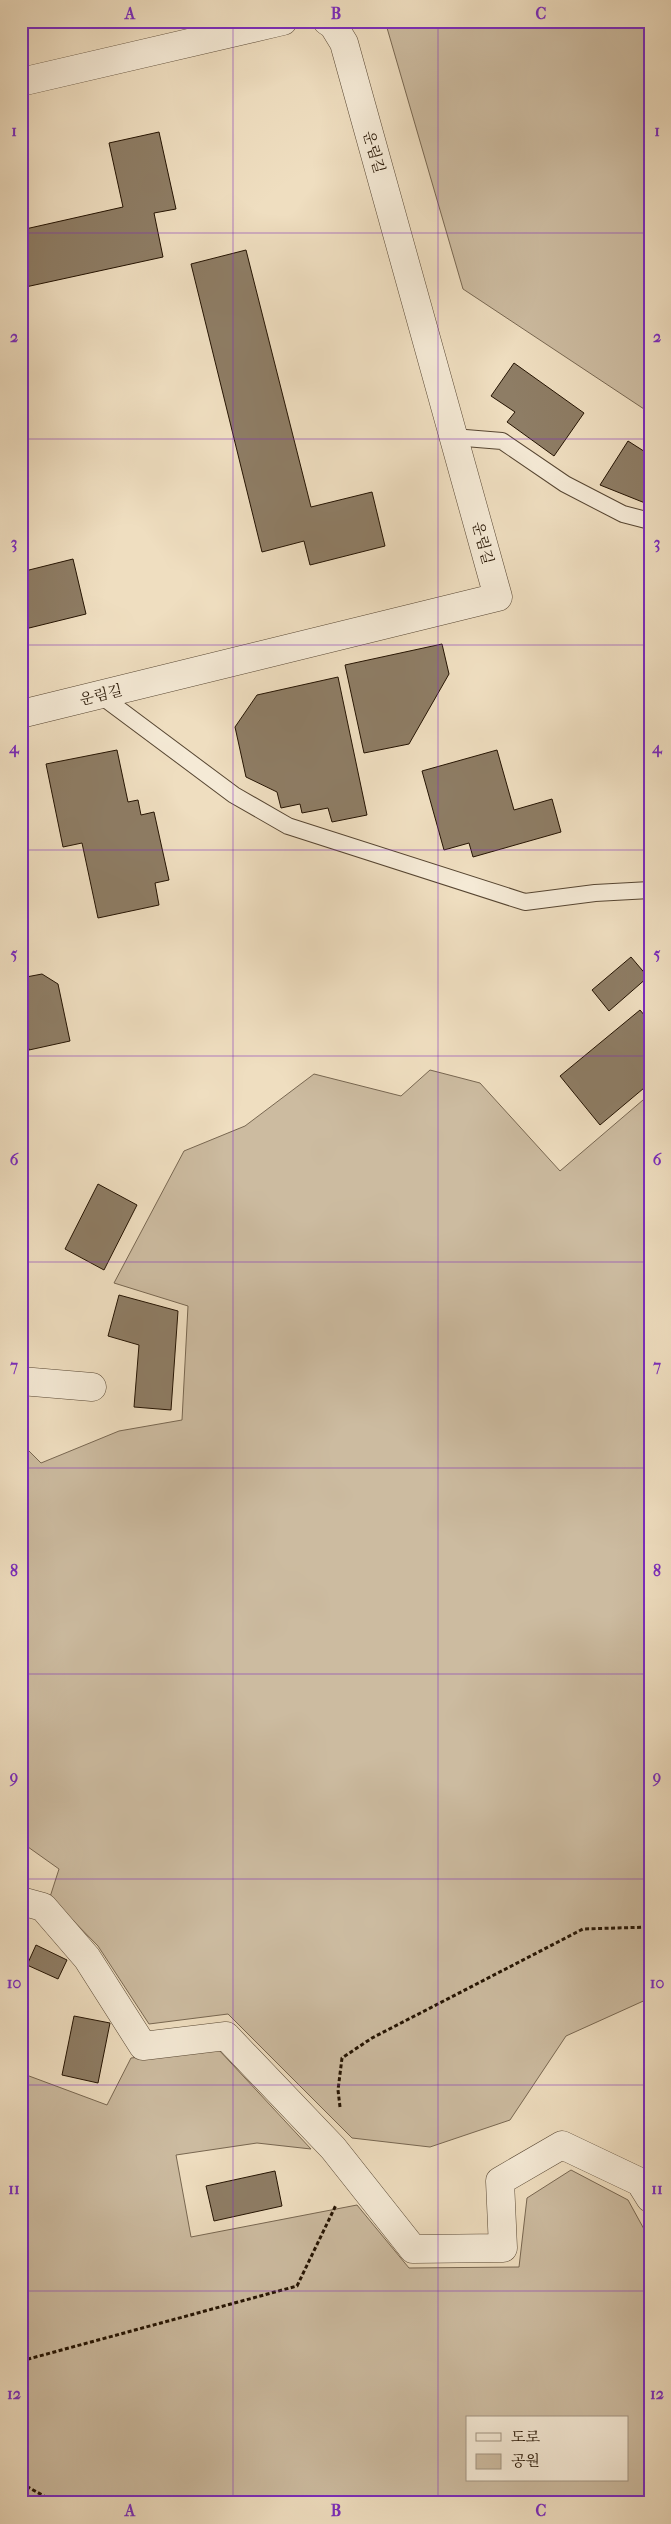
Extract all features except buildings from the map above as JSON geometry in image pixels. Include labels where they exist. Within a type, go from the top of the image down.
[{"type":"street","points":[[21,82],[282,21]]},
{"type":"street","name":"운림길","points":[[21,714],[498,597],[344,42],[333,25],[327,21]]},
{"type":"street","points":[[21,1381],[92,1387]]},
{"type":"street","points":[[21,1901],[43,1906],[87,1958],[143,2046],[226,2036],[334,2148],[413,2249],[503,2248],[500,2181],[562,2145],[640,2182],[650,2198]]},
{"type":"lane","points":[[453,437],[502,442],[565,484],[623,514],[650,521]]},
{"type":"lane","points":[[100,695],[234,795],[288,826],[524,902],[650,890]]},
{"type":"path","points":[[21,2483],[56,2503]]},
{"type":"green space","points":[[385,21],[650,21],[650,413],[463,289]]},
{"type":"green space","points":[[430,1070],[480,1083],[560,1171],[650,1094],[650,1998],[566,2036],[510,2120],[430,2147],[352,2138],[228,2014],[149,2024],[98,1946],[50,1897],[59,1869],[21,1842],[21,1443],[41,1463],[119,1431],[182,1420],[188,1306],[114,1283],[184,1151],[245,1126],[314,1074],[401,1096]]},
{"type":"green space","points":[[218,2049],[311,2149],[257,2143],[176,2155],[191,2237],[357,2205],[409,2268],[519,2267],[527,2198],[571,2170],[628,2200],[650,2240],[650,2503],[21,2503],[21,2073],[107,2105],[131,2058]]}]
